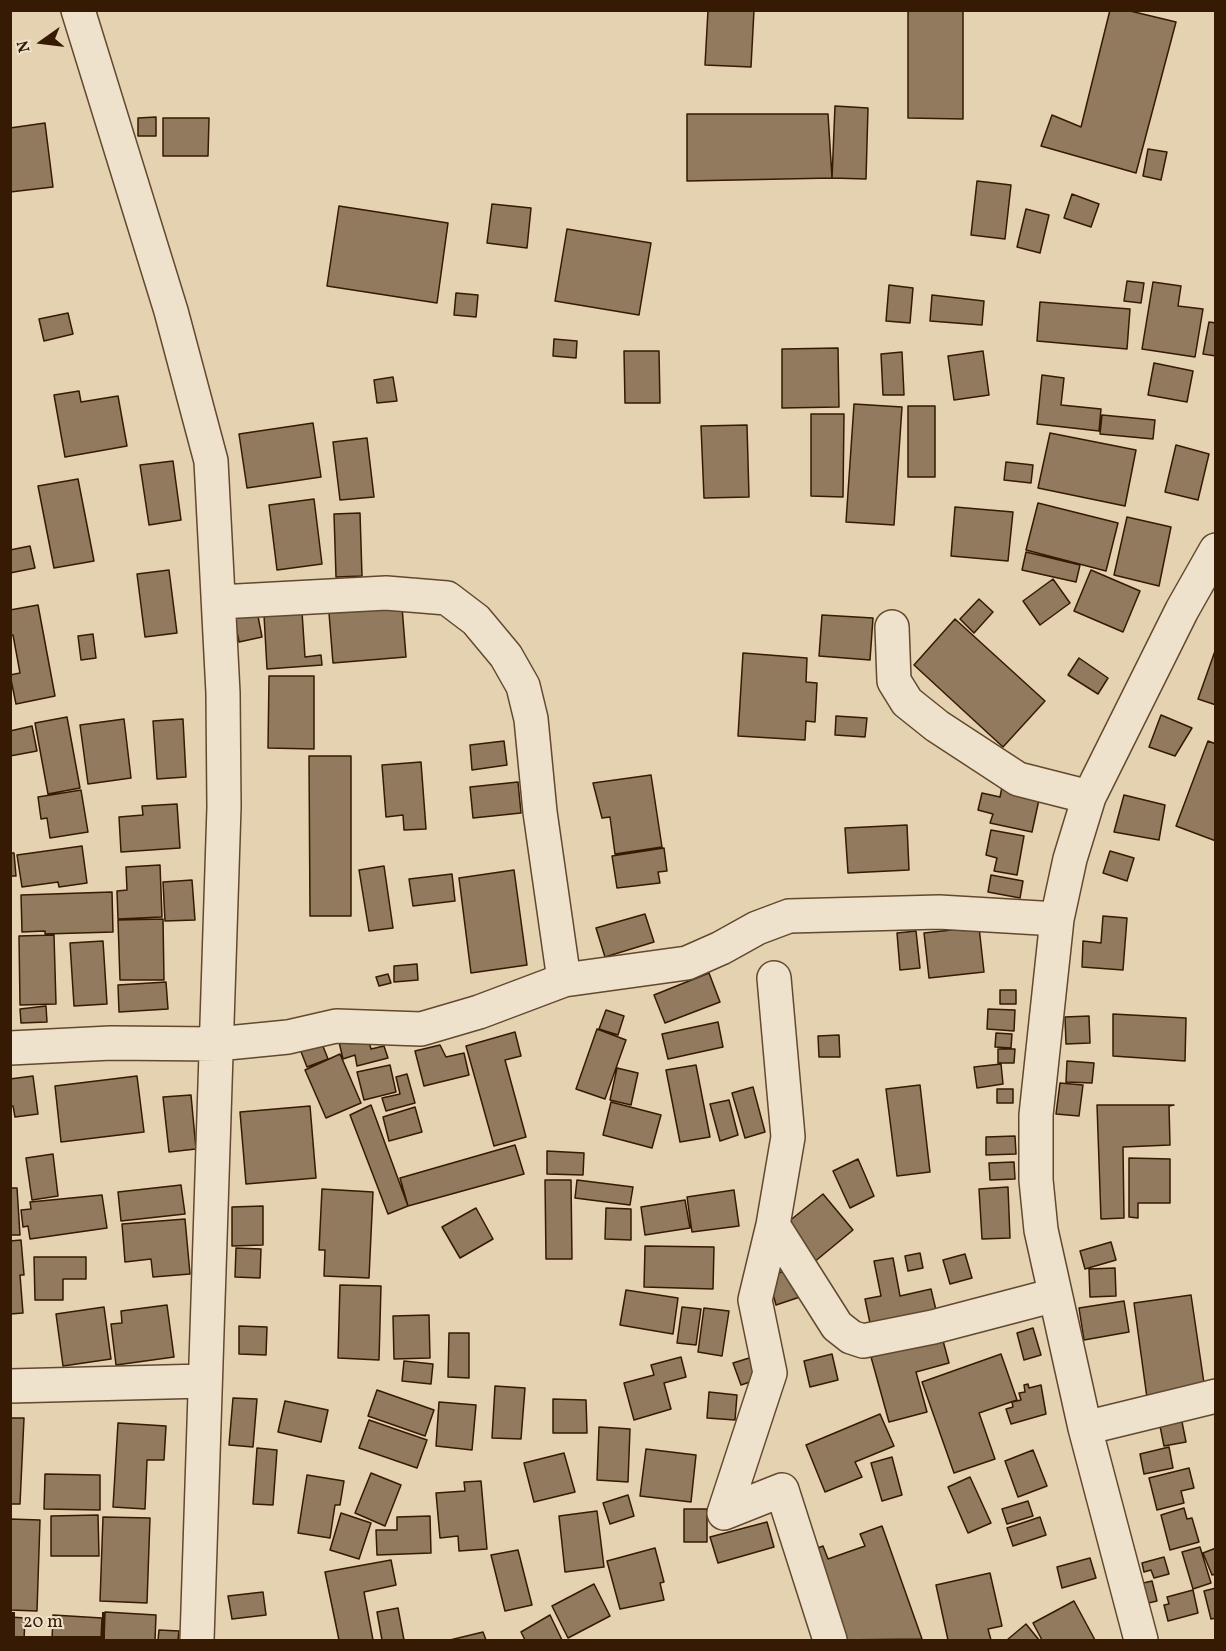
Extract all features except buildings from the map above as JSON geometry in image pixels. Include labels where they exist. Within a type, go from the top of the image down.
[{"type":"street","points":[[78,10],[171,311],[211,461],[219,602],[224,807],[197,1641]]},
{"type":"street","points":[[1141,1641],[1084,1428],[1041,1230],[1036,1180],[1036,1115],[1057,919],[1070,859],[1089,797],[1166,641],[1215,550]]},
{"type":"street","points":[[219,602],[386,593],[447,598],[476,620],[506,656],[523,686],[526,697],[533,737],[552,915],[564,980]]},
{"type":"street","points":[[892,627],[894,681],[907,702],[937,726],[1018,779],[1089,797]]},
{"type":"street","points":[[10,1048],[111,1043],[217,1044],[288,1037],[336,1026],[421,1029],[479,1012],[564,980],[687,963],[757,928],[789,916],[939,912],[1057,919]]},
{"type":"street","points":[[774,978],[788,1137],[773,1225],[755,1300],[770,1372],[724,1514],[782,1490],[830,1641]]},
{"type":"street","points":[[773,1225],[837,1326],[851,1337],[863,1341],[933,1327],[1054,1295]]},
{"type":"street","points":[[10,1386],[204,1381]]},
{"type":"street","points":[[1084,1428],[1215,1396]]}]
